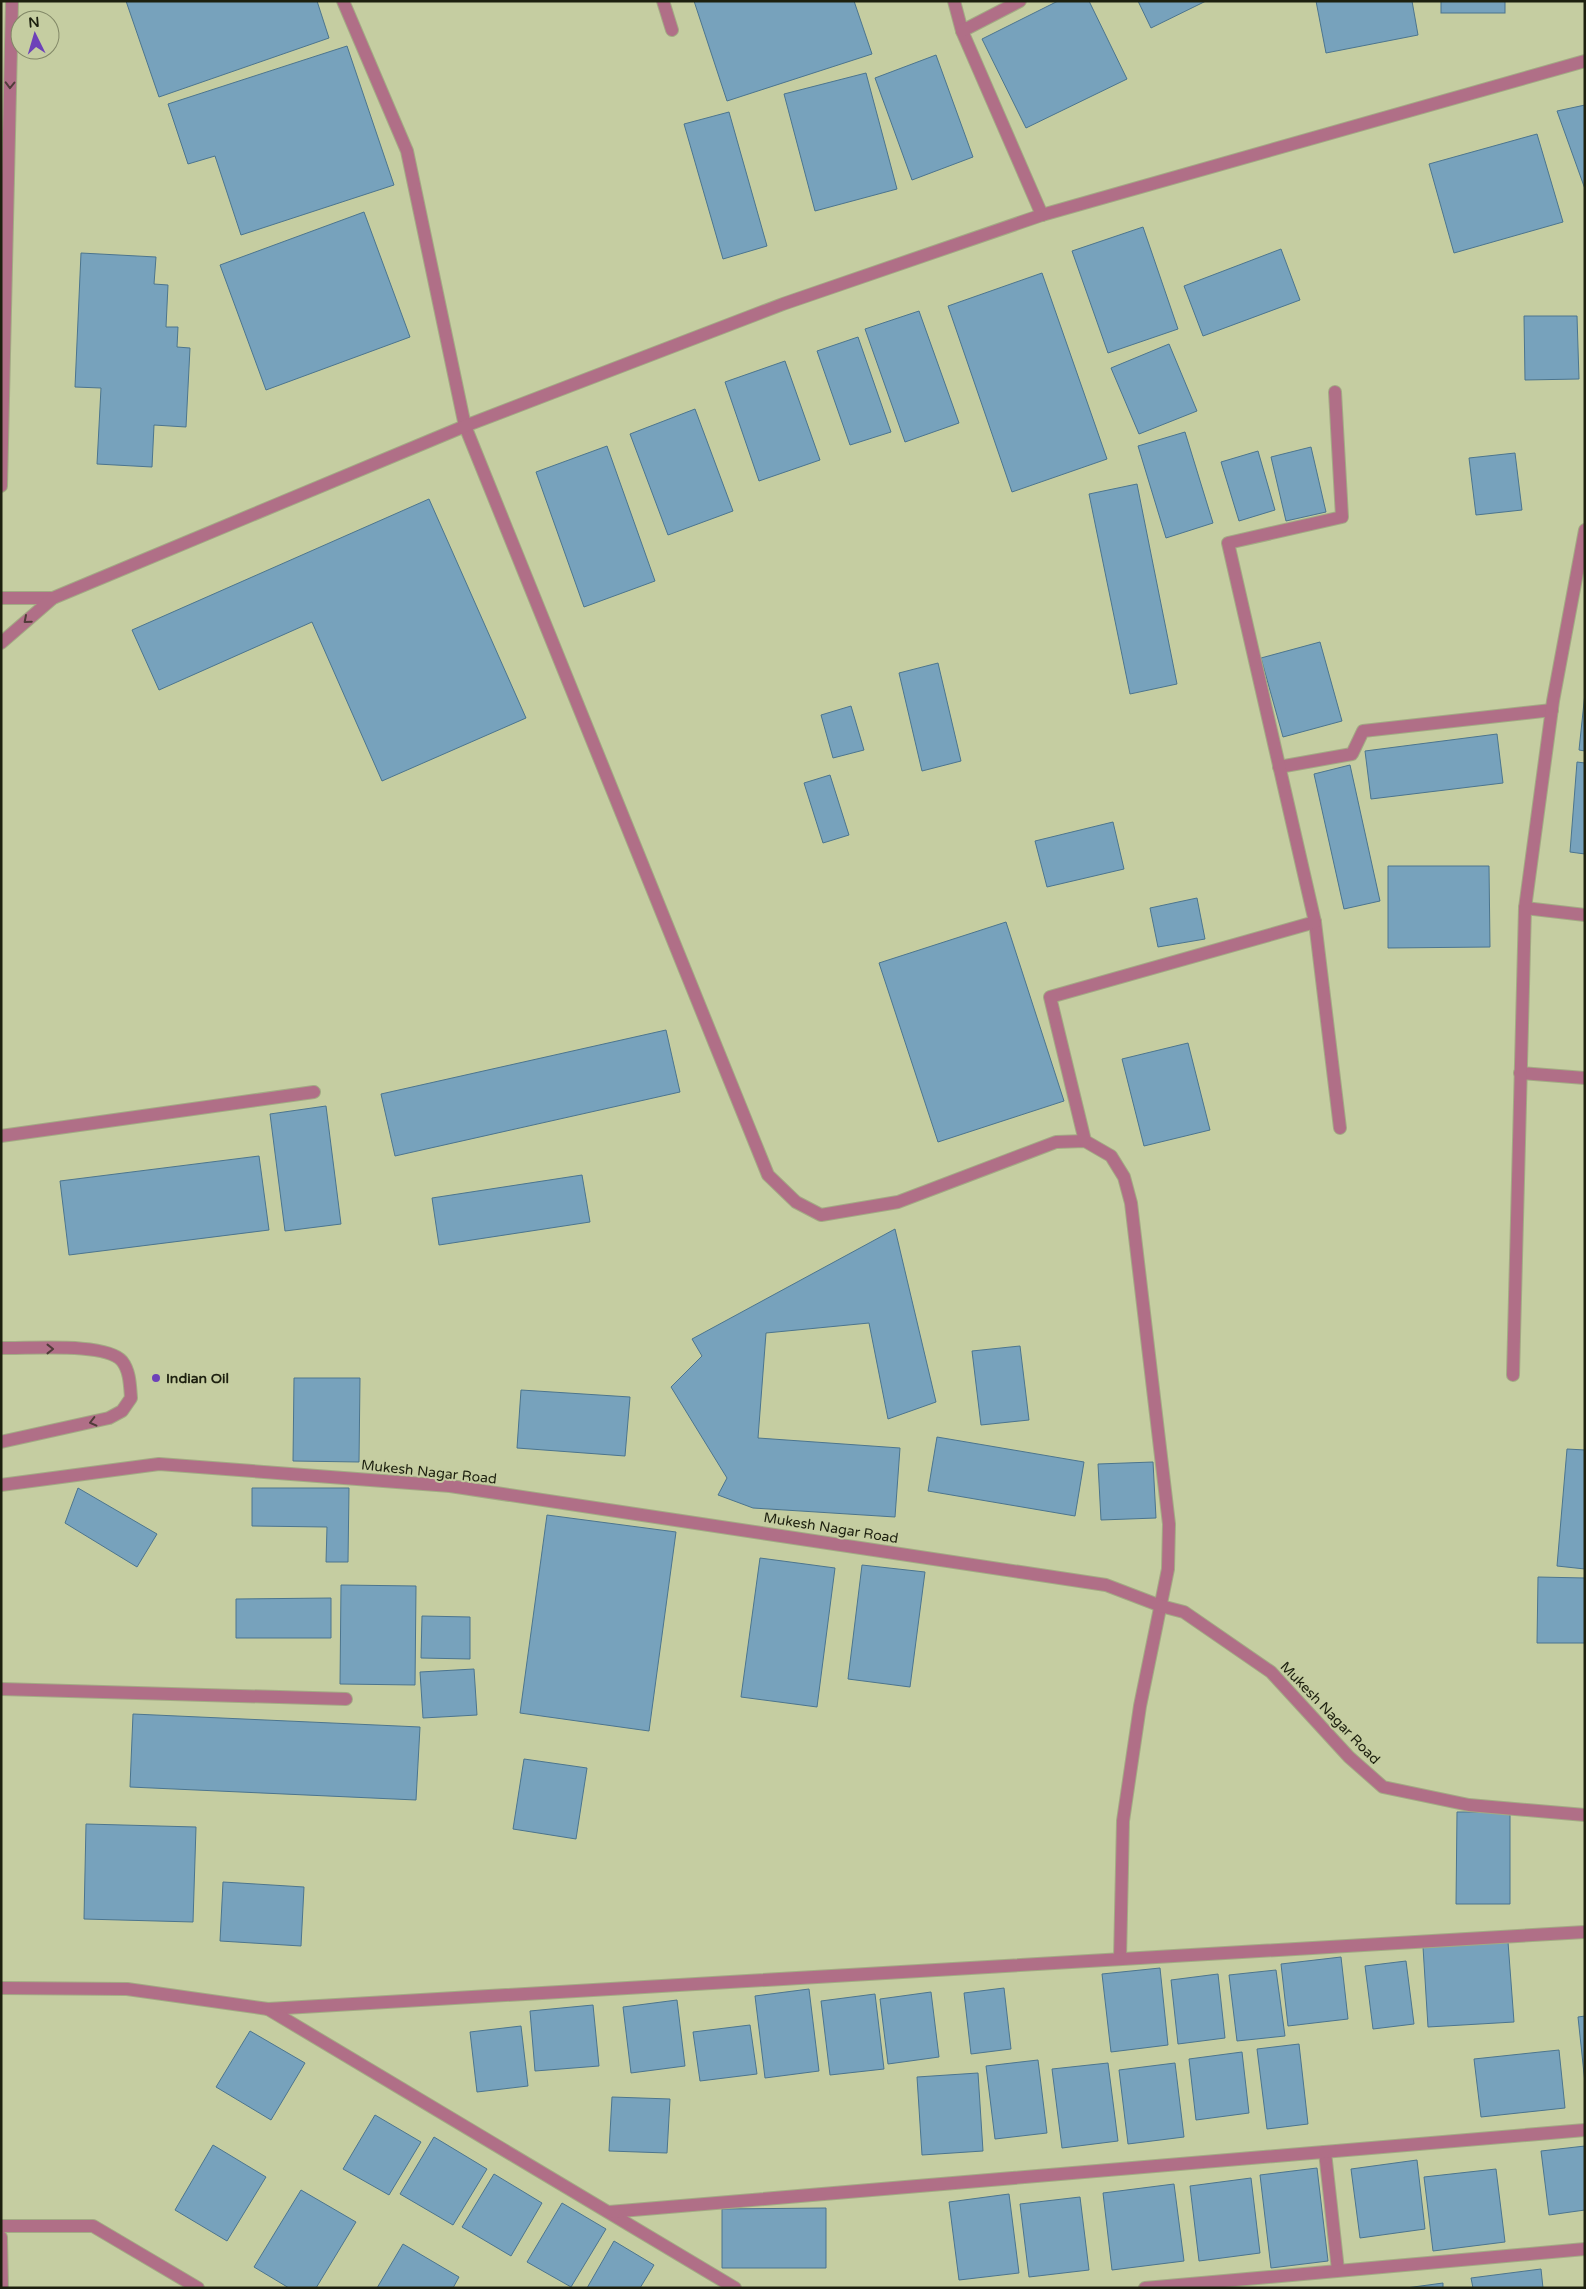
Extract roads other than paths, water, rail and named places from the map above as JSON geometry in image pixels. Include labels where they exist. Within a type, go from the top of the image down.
[{"type":"street","points":[[1,486],[12,1]]},
{"type":"street","points":[[343,1],[407,151],[465,426],[768,1175],[796,1202],[821,1215],[898,1202],[1056,1142],[1085,1141],[1111,1156],[1124,1177],[1131,1202],[1170,1524],[1168,1569],[1140,1706],[1123,1821],[1120,1959]]},
{"type":"street","points":[[664,1],[672,30]]},
{"type":"street","points":[[954,1],[962,31],[1042,216]]},
{"type":"street","points":[[962,31],[1020,1]]},
{"type":"street","points":[[1,643],[53,598],[465,426],[783,304],[1042,216],[1585,61]]},
{"type":"street","points":[[1336,392],[1342,517],[1228,543],[1315,922],[1340,1128]]},
{"type":"street","points":[[1513,1375],[1525,908],[1552,710],[1585,530]]},
{"type":"street","points":[[1,598],[53,598]]},
{"type":"street","points":[[1279,767],[1352,754],[1363,731],[1552,710]]},
{"type":"street","points":[[1525,908],[1585,915]]},
{"type":"street","points":[[1085,1141],[1050,997],[1315,922]]},
{"type":"street","points":[[1520,1073],[1585,1078]]},
{"type":"street","points":[[1,1136],[314,1092]]},
{"type":"street","points":[[1,1348],[90,1348],[113,1353],[123,1362],[129,1375],[132,1398],[122,1411],[109,1418],[1,1442]]},
{"type":"street","name":"Mukesh Nagar Road","points":[[1,1485],[159,1464],[450,1486],[1106,1585],[1161,1606],[1184,1612],[1271,1672],[1349,1757],[1383,1787],[1469,1805],[1585,1816]]},
{"type":"street","points":[[1,1689],[80,1690],[346,1700]]},
{"type":"street","points":[[1,1988],[127,1989],[268,2009],[1585,1932]]},
{"type":"street","points":[[268,2009],[735,2288]]},
{"type":"street","points":[[609,2212],[1585,2130]]},
{"type":"street","points":[[1325,2152],[1338,2270]]},
{"type":"street","points":[[1,2226],[93,2226],[198,2288]]},
{"type":"street","points":[[1,2237],[2,2288]]},
{"type":"street","points":[[1146,2288],[1585,2249]]},
{"type":"place","name":"Indian Oil","points":[[156,1378]]}]
